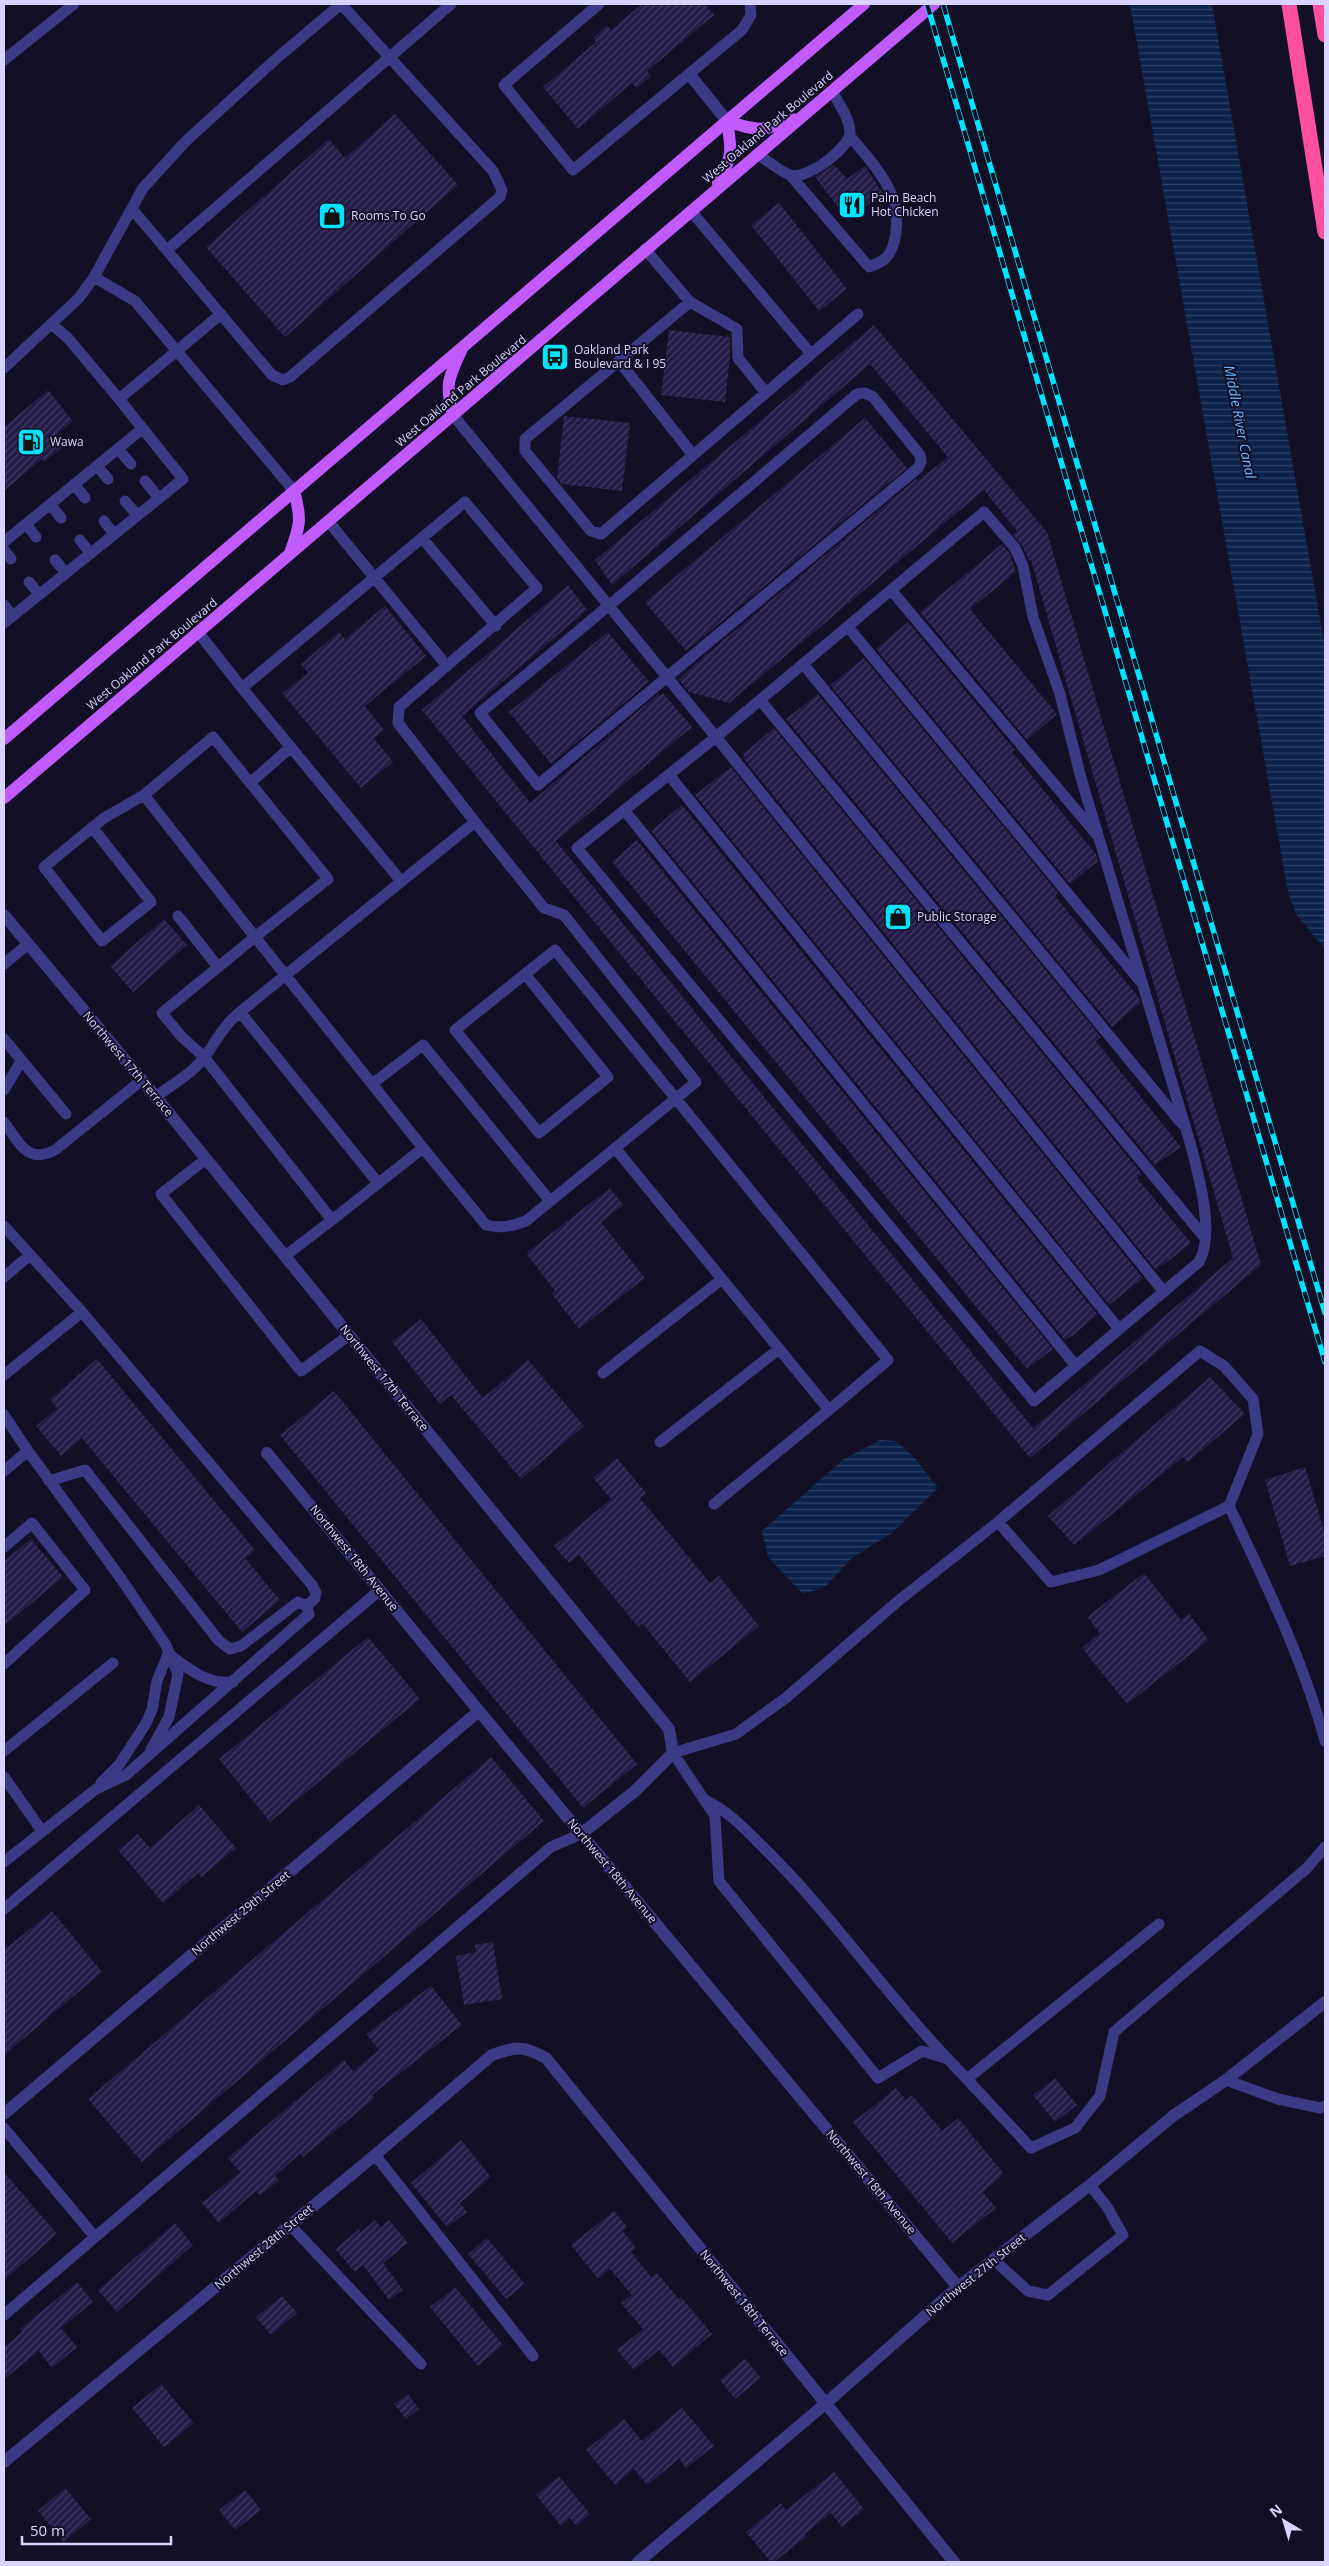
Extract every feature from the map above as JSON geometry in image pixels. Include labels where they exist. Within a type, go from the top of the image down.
[{"type":"highway","points":[[1289,4],[1325,232]]},
{"type":"highway","points":[[1320,4],[1325,35]]},
{"type":"main road","points":[[4,739],[864,4]]},
{"type":"main road","name":"West Oakland Park Boulevard","points":[[4,798],[934,4]]},
{"type":"main road","points":[[726,121],[749,129],[766,129],[804,115]]},
{"type":"main road","points":[[714,190],[730,160],[731,147],[726,121]]},
{"type":"main road","points":[[453,415],[447,392],[450,376],[463,347]]},
{"type":"main road","points":[[289,555],[298,530],[300,513],[294,491]]},
{"type":"street","points":[[690,75],[726,121]]},
{"type":"street","name":"Northwest 17th Terrace","points":[[4,915],[156,1097],[669,1729],[673,1753]]},
{"type":"street","name":"Northwest 18th Avenue","points":[[267,1452],[479,1712],[958,2287]]},
{"type":"street","name":"Northwest 29th Street","points":[[4,2114],[479,1712]]},
{"type":"street","points":[[581,1834],[636,1792],[673,1753]]},
{"type":"street","name":"Northwest 27th Street","points":[[638,2562],[826,2404],[958,2287],[1090,2185],[1173,2116],[1226,2080],[1325,2002]]},
{"type":"street","name":"Northwest 28th Street","points":[[4,2462],[375,2155],[492,2055],[512,2048],[530,2050]]},
{"type":"street","name":"Northwest 18th Terrace","points":[[530,2050],[546,2058],[954,2562]]},
{"type":"lane","points":[[4,60],[74,4]]},
{"type":"lane","points":[[4,368],[79,298],[94,277],[143,188],[186,142],[277,58],[342,4],[492,171],[502,190],[500,197],[290,377],[283,380],[272,374],[132,208]]},
{"type":"lane","points":[[167,250],[452,4]]},
{"type":"lane","points":[[599,4],[504,85],[573,170],[690,75],[748,24],[751,16],[750,4]]},
{"type":"lane","points":[[757,154],[791,176],[869,267],[885,260],[894,244],[898,225],[891,190],[873,163],[850,136],[849,124],[832,91]]},
{"type":"lane","points":[[791,176],[802,175],[818,167],[842,149],[850,136]]},
{"type":"lane","points":[[691,211],[811,354]]},
{"type":"lane","points":[[645,249],[690,302],[737,329],[738,358],[766,393]]},
{"type":"lane","points":[[94,277],[135,301],[294,491]]},
{"type":"lane","points":[[690,302],[525,440],[525,451],[591,531],[601,534],[858,314]]},
{"type":"lane","points":[[119,399],[222,314]]},
{"type":"lane","points":[[4,605],[8,619],[183,479],[67,337],[51,324]]},
{"type":"lane","points":[[619,361],[693,455]]},
{"type":"lane","points":[[865,393],[873,397],[920,455],[921,462],[918,468],[667,677],[538,785],[480,713],[857,394],[865,393]]},
{"type":"lane","points":[[453,415],[716,737],[1164,1292]]},
{"type":"lane","points":[[4,542],[142,429]]},
{"type":"lane","points":[[118,449],[131,464]]},
{"type":"lane","points":[[97,466],[108,479]]},
{"type":"lane","points":[[145,481],[159,498]]},
{"type":"lane","points":[[74,484],[85,498]]},
{"type":"lane","points":[[125,501],[137,516]]},
{"type":"lane","points":[[144,795],[255,937],[486,1225],[497,1228],[526,1221],[696,1082],[564,915],[544,908],[398,723],[399,707],[496,626],[537,588],[466,502],[242,688]]},
{"type":"lane","points":[[50,504],[60,518]]},
{"type":"lane","points":[[984,512],[1015,548],[1023,566],[1033,618],[1060,694],[1082,778],[1201,1183],[1205,1252],[1199,1262],[1034,1402],[577,848],[716,737],[891,590],[984,512]]},
{"type":"lane","points":[[104,521],[114,534]]},
{"type":"lane","points":[[328,521],[448,666]]},
{"type":"lane","points":[[26,524],[36,537]]},
{"type":"lane","points":[[422,538],[496,626]]},
{"type":"lane","points":[[80,540],[90,553]]},
{"type":"lane","points":[[55,560],[66,573]]},
{"type":"lane","points":[[29,582],[39,594]]},
{"type":"lane","points":[[891,590],[1101,840]]},
{"type":"lane","points":[[848,627],[1143,984]]},
{"type":"lane","points":[[198,632],[401,881]]},
{"type":"lane","points":[[803,664],[1186,1128]]},
{"type":"lane","points":[[760,700],[1205,1238]]},
{"type":"lane","points":[[92,827],[151,902],[102,941],[44,867],[92,827],[116,810],[144,795],[213,737],[328,879],[162,1013],[180,1036],[204,1057],[332,1220]]},
{"type":"lane","points":[[250,783],[291,747]]},
{"type":"lane","points":[[669,774],[1119,1329]]},
{"type":"lane","points":[[624,810],[1076,1366]]},
{"type":"lane","points":[[156,1097],[192,1071],[204,1057],[225,1025],[240,1012],[475,822]]},
{"type":"lane","points":[[178,916],[218,967]]},
{"type":"lane","points":[[4,964],[28,944]]},
{"type":"lane","points":[[525,974],[608,1078],[540,1134],[455,1030],[525,974],[555,950],[888,1360],[714,1504]]},
{"type":"lane","points":[[240,1012],[378,1183]]},
{"type":"lane","points":[[4,1039],[66,1114]]},
{"type":"lane","points":[[372,1084],[423,1045],[550,1201]]},
{"type":"lane","points":[[4,1090],[21,1060]]},
{"type":"lane","points":[[4,1122],[27,1152],[36,1156],[47,1154],[142,1080]]},
{"type":"lane","points":[[285,1256],[423,1148]]},
{"type":"lane","points":[[615,1148],[829,1410]]},
{"type":"lane","points":[[206,1159],[161,1194],[301,1371],[349,1335]]},
{"type":"lane","points":[[4,1226],[82,1312],[312,1585],[316,1593],[315,1598],[307,1606]]},
{"type":"lane","points":[[4,1277],[30,1255]]},
{"type":"lane","points":[[603,1372],[722,1279]]},
{"type":"lane","points":[[4,1375],[82,1312]]},
{"type":"lane","points":[[660,1442],[779,1349]]},
{"type":"lane","points":[[948,2059],[922,2051],[878,2078],[719,1881],[716,1816],[673,1753],[736,1734],[787,1697],[898,1602],[998,1522],[1200,1351],[1224,1366],[1253,1400],[1258,1434],[1229,1506],[1099,1570],[1051,1582],[998,1522]]},
{"type":"lane","points":[[5,1419],[122,1580],[166,1645],[168,1654],[178,1674],[176,1692],[169,1717],[148,1756]]},
{"type":"lane","points":[[4,1471],[28,1451]]},
{"type":"lane","points":[[49,1481],[85,1470],[219,1641],[230,1649],[241,1646],[298,1602],[307,1606]]},
{"type":"lane","points":[[1229,1506],[1278,1610],[1317,1710],[1325,1741]]},
{"type":"lane","points":[[4,1547],[32,1523],[86,1590],[4,1664]]},
{"type":"lane","points":[[4,1910],[380,1590]]},
{"type":"lane","points":[[96,1789],[126,1775],[148,1756],[309,1614],[307,1606]]},
{"type":"lane","points":[[168,1654],[208,1680],[220,1683],[233,1682]]},
{"type":"lane","points":[[4,1862],[96,1789],[120,1765],[152,1710],[157,1681],[168,1654]]},
{"type":"lane","points":[[4,1751],[113,1663]]},
{"type":"lane","points":[[4,1777],[42,1831]]},
{"type":"lane","points":[[704,1799],[724,1809],[794,1877],[922,2032],[1032,2148],[1075,2128],[1100,2096],[1114,2032],[1306,1868],[1325,1847]]},
{"type":"lane","points":[[4,2315],[551,1847],[581,1834]]},
{"type":"lane","points":[[967,2079],[1159,1924]]},
{"type":"lane","points":[[1226,2080],[1278,2099],[1320,2108],[1325,2106]]},
{"type":"lane","points":[[4,2128],[95,2237]]},
{"type":"lane","points":[[375,2155],[534,2356]]},
{"type":"lane","points":[[994,2260],[1028,2291],[1048,2295],[1123,2235],[1107,2207],[1090,2185]]},
{"type":"lane","points":[[290,2225],[421,2364]]},
{"type":"water","name":"Middle River Canal","points":[[1130,4],[1212,4],[1325,648],[1325,949],[1296,914],[1288,892]]},
{"type":"water","points":[[880,1440],[896,1441],[915,1458],[938,1488],[892,1533],[852,1558],[825,1587],[803,1594],[768,1557],[762,1531],[844,1459]]},
{"type":"building","points":[[642,4],[705,4],[714,15],[647,71],[651,76],[637,88],[632,83],[578,129],[543,87],[596,42],[593,38],[607,25],[611,30]]},
{"type":"building","name":"Rooms To Go","points":[[395,114],[458,185],[285,337],[206,247],[329,139],[345,158]]},
{"type":"building","name":"Palm Beach Hot Chicken","points":[[834,165],[847,179],[865,166],[882,192],[849,221],[815,177]]},
{"type":"building","points":[[779,203],[847,289],[819,311],[751,225]]},
{"type":"building","points":[[874,325],[1047,532],[1261,1265],[1030,1458],[422,710],[568,585],[587,610],[462,716],[530,803],[658,694],[660,696],[663,693],[692,727],[556,841],[1033,1428],[1233,1258],[1031,560],[1029,561],[1022,545],[1013,535],[1017,531],[984,490],[729,703],[689,692],[679,680],[696,663],[916,479],[918,481],[948,457],[870,364],[612,585],[595,560]]},
{"type":"building","points":[[669,330],[730,337],[730,357],[725,402],[661,395]]},
{"type":"building","name":"Wawa","points":[[48,390],[73,421],[54,437],[63,447],[44,462],[42,459],[4,491],[4,427]]},
{"type":"building","points":[[564,416],[630,423],[622,491],[562,484],[557,478]]},
{"type":"building","points":[[865,418],[907,468],[686,651],[645,602]]},
{"type":"building","points":[[1002,544],[1009,552],[1016,572],[970,609],[1057,714],[1027,740],[920,612]]},
{"type":"building","points":[[385,606],[426,656],[365,706],[384,730],[374,738],[393,762],[361,788],[282,693],[308,673],[301,664],[339,632],[345,639]]},
{"type":"building","points":[[908,622],[1015,750],[1012,752],[1096,854],[1098,861],[1070,884],[876,649]]},
{"type":"building","points":[[608,632],[649,682],[551,764],[509,712]]},
{"type":"building","points":[[864,658],[1058,893],[1055,896],[1139,998],[1140,1003],[1112,1027],[830,685]]},
{"type":"building","points":[[818,694],[1101,1037],[1096,1041],[1181,1147],[1155,1165],[786,719]]},
{"type":"building","points":[[774,728],[1142,1174],[1137,1178],[1191,1243],[1162,1266],[1160,1264],[1155,1269],[743,758],[745,757],[743,754]]},
{"type":"building","points":[[731,767],[1143,1278],[1109,1305],[695,795]]},
{"type":"building","points":[[682,805],[1098,1315],[1072,1336],[1065,1340],[651,831]]},
{"type":"building","points":[[637,840],[1053,1349],[1027,1369],[612,862]]},
{"type":"building","points":[[164,919],[187,945],[133,992],[110,966]]},
{"type":"building","points":[[610,1188],[623,1205],[601,1222],[645,1278],[579,1329],[552,1294],[555,1291],[526,1253]]},
{"type":"building","points":[[421,1319],[483,1398],[528,1360],[584,1426],[521,1479],[451,1395],[440,1404],[392,1342]]},
{"type":"building","points":[[97,1359],[255,1550],[245,1558],[280,1600],[242,1632],[82,1438],[61,1456],[36,1426],[57,1409],[50,1399]]},
{"type":"building","points":[[1210,1377],[1245,1414],[1188,1462],[1183,1457],[1074,1545],[1048,1516]]},
{"type":"building","points":[[334,1391],[637,1764],[583,1808],[280,1435]]},
{"type":"building","points":[[617,1458],[646,1493],[640,1498],[710,1583],[719,1576],[759,1626],[690,1682],[642,1623],[638,1627],[579,1555],[569,1563],[554,1546],[611,1499],[593,1478]]},
{"type":"building","points":[[1305,1467],[1325,1534],[1325,1556],[1290,1566],[1265,1480]]},
{"type":"building","points":[[31,1539],[63,1577],[4,1626],[4,1561]]},
{"type":"building","points":[[1144,1573],[1181,1620],[1189,1614],[1209,1640],[1127,1704],[1082,1648],[1100,1633],[1087,1617]]},
{"type":"building","points":[[368,1637],[420,1699],[270,1822],[219,1759]]},
{"type":"building","points":[[491,1757],[544,1821],[142,2162],[88,2099]]},
{"type":"building","points":[[199,1805],[236,1848],[201,1877],[198,1873],[163,1903],[118,1850],[138,1834],[150,1848]]},
{"type":"building","points":[[52,1911],[102,1972],[4,2055],[4,1950]]},
{"type":"building","points":[[493,1942],[502,1999],[464,2005],[456,1956],[476,1952],[475,1945]]},
{"type":"building","points":[[431,1986],[462,2025],[372,2095],[375,2098],[303,2157],[300,2154],[275,2176],[279,2180],[260,2196],[256,2191],[219,2223],[202,2203],[240,2172],[228,2158],[344,2060],[353,2071],[379,2050],[366,2034]]},
{"type":"building","points":[[1055,2078],[1077,2105],[1055,2122],[1033,2095]]},
{"type":"building","points":[[896,2088],[906,2100],[912,2095],[942,2131],[958,2118],[1004,2174],[983,2192],[996,2208],[952,2243],[853,2122]]},
{"type":"building","points":[[461,2140],[491,2177],[460,2203],[467,2212],[447,2227],[411,2183]]},
{"type":"building","points":[[4,2172],[57,2234],[4,2280]]},
{"type":"building","points":[[614,2211],[627,2227],[623,2231],[636,2248],[631,2252],[651,2277],[657,2273],[679,2299],[681,2297],[712,2334],[673,2367],[659,2350],[634,2370],[617,2350],[643,2329],[621,2303],[632,2295],[610,2269],[598,2279],[571,2245]]},
{"type":"building","points":[[375,2220],[381,2227],[389,2220],[408,2243],[383,2263],[403,2290],[389,2300],[363,2265],[355,2272],[335,2249],[359,2229],[361,2232]]},
{"type":"building","points":[[175,2223],[193,2245],[117,2312],[98,2290]]},
{"type":"building","points":[[487,2238],[525,2284],[506,2299],[468,2254]]},
{"type":"building","points":[[77,2282],[93,2302],[61,2328],[77,2347],[52,2368],[39,2351],[4,2379],[4,2347],[22,2332],[20,2329]]},
{"type":"building","points":[[455,2287],[503,2345],[478,2366],[430,2307]]},
{"type":"building","points":[[282,2296],[297,2313],[271,2335],[256,2317]]},
{"type":"building","points":[[745,2359],[761,2378],[735,2399],[720,2380]]},
{"type":"building","points":[[161,2384],[194,2423],[164,2447],[132,2408]]},
{"type":"building","points":[[408,2394],[419,2409],[406,2419],[394,2404]]},
{"type":"building","points":[[682,2408],[714,2446],[686,2468],[679,2459],[647,2485],[634,2469],[615,2485],[586,2450],[624,2419],[642,2441]]},
{"type":"building","points":[[834,2472],[864,2509],[842,2527],[831,2513],[805,2534],[807,2536],[774,2562],[771,2562],[746,2532],[781,2503],[786,2510]]},
{"type":"building","points":[[559,2476],[590,2514],[576,2526],[570,2518],[561,2526],[536,2495]]},
{"type":"building","points":[[65,2488],[91,2519],[64,2542],[38,2511]]},
{"type":"building","points":[[245,2490],[261,2510],[235,2530],[219,2510]]},
{"type":"railway","points":[[927,4],[1325,1362]]},
{"type":"railway","points":[[943,4],[1325,1313]]},
{"type":"place","name":"Palm Beach Hot Chicken","points":[[852,205]]},
{"type":"place","name":"Rooms To Go","points":[[332,216]]},
{"type":"place","name":"Oakland Park Boulevard & I 95","points":[[555,357]]},
{"type":"place","name":"Wawa","points":[[31,442]]},
{"type":"place","name":"Public Storage","points":[[898,917]]}]
